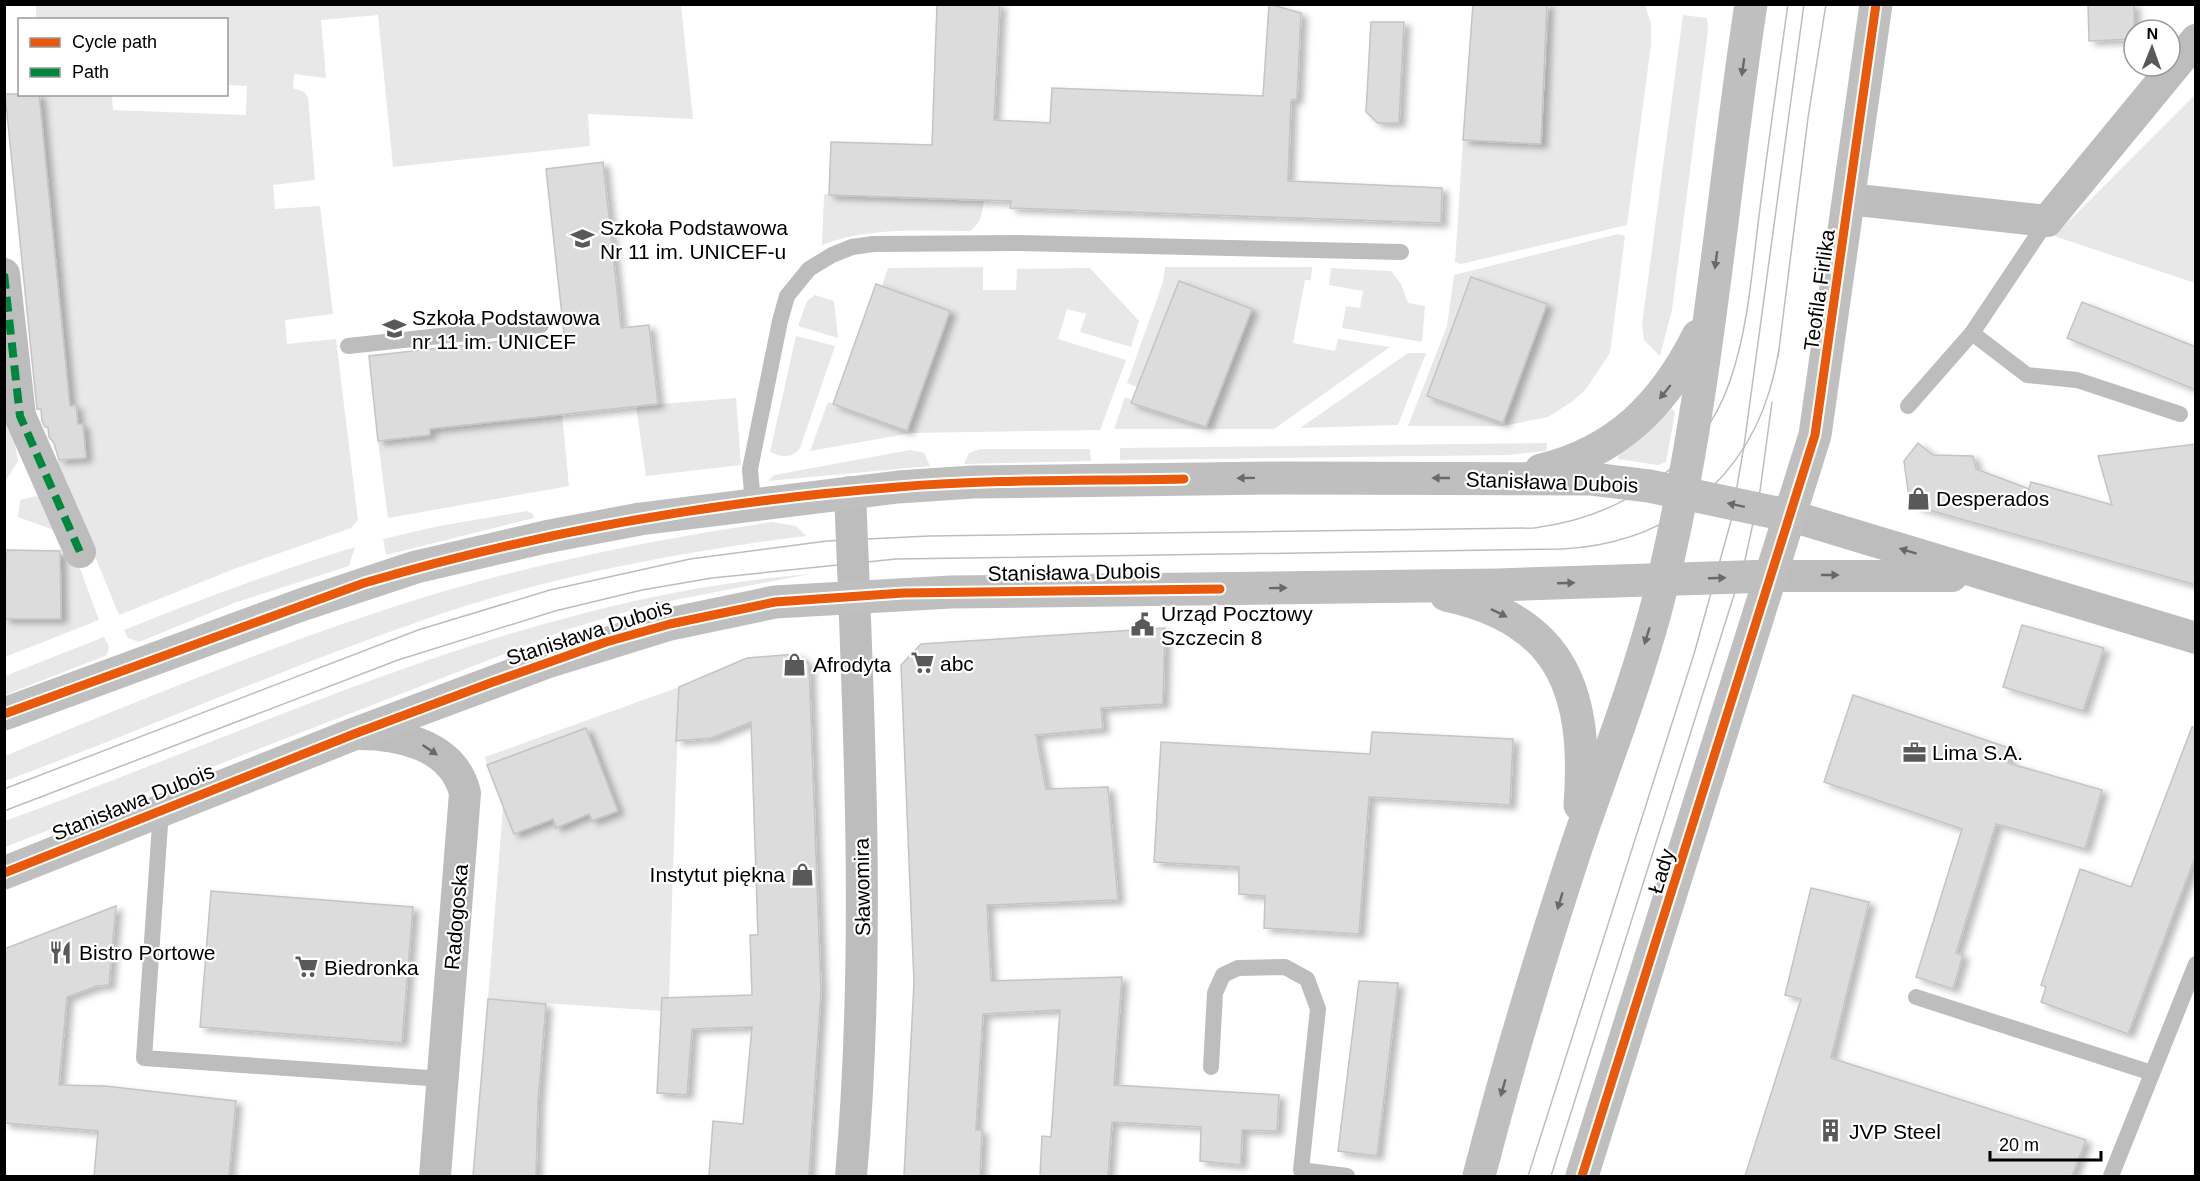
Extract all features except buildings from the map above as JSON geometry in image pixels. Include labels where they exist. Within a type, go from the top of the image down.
[{"type":"street","points":[[1479,1176],[1519,1032],[1575,853],[1643,651],[1663,580],[1681,492],[1710,303],[1751,4]]},
{"type":"street","name":"Teofila Firlika","points":[[1772,576],[1818,421],[1876,4]]},
{"type":"street","points":[[1849,199],[2047,221],[2196,40]]},
{"type":"street","points":[[4,274],[20,417],[80,552]]},
{"type":"street","points":[[1500,477],[1546,469],[1573,460],[1593,451],[1628,428],[1660,398],[1685,363],[1710,303]]},
{"type":"street","name":"Stanisława Dubois","points":[[4,714],[322,597],[416,567],[555,535],[640,519],[850,492],[973,482],[1500,477],[1592,479],[1681,492],[1791,516],[2196,638]]},
{"type":"street","points":[[850,492],[854,597]]},
{"type":"street","name":"Stanisława Dubois","points":[[4,873],[354,734],[547,662],[670,624],[775,602],[951,592],[1382,587],[1772,576],[1936,576],[2024,586]]},
{"type":"street","name":"Łady","points":[[1582,1176],[1772,576]]},
{"type":"street","points":[[1382,587],[1436,593],[1488,608],[1536,637],[1557,660],[1572,691],[1580,736],[1581,786],[1575,853]]},
{"type":"street","name":"Sławomira","points":[[851,1176],[861,1038],[863,944],[854,597]]},
{"type":"street","name":"Radogoska","points":[[354,734],[386,735],[409,739],[429,749],[452,767],[465,793],[435,1176]]},
{"type":"lane","points":[[1908,406],[1972,333],[2047,221]]},
{"type":"lane","points":[[753,503],[750,469],[785,304],[797,281],[809,269],[832,255],[873,244],[1007,243],[1401,252]]},
{"type":"lane","points":[[348,346],[541,325]]},
{"type":"lane","points":[[1972,333],[2027,375],[2077,380],[2180,414]]},
{"type":"lane","points":[[161,810],[144,1058],[443,1078]]},
{"type":"lane","points":[[2111,1176],[2196,964]]},
{"type":"lane","points":[[1210,1067],[1215,993],[1223,975],[1238,968],[1285,967],[1307,979],[1318,1010],[1301,1173],[1347,1176]]},
{"type":"lane","points":[[1916,997],[2152,1073]]},
{"type":"shaded area","points":[[36,4],[681,5],[693,119],[588,114],[590,146],[393,167],[378,15],[321,20],[326,78],[294,74],[293,88],[304,92],[308,97],[315,180],[273,185],[275,209],[320,206],[333,314],[285,320],[287,344],[336,339],[358,520],[351,528],[234,569],[119,615],[56,461],[87,457],[83,424],[78,424],[70,406],[39,96],[112,96],[113,110],[246,115],[247,86],[228,85],[228,18],[36,18]]},
{"type":"shaded area","points":[[1550,5],[1645,5],[1651,24],[1651,45],[1627,225],[1461,264],[1455,262],[1463,140],[1541,144]]},
{"type":"shaded area","points":[[1683,15],[1707,18],[1708,30],[1672,310],[1660,356],[1644,340],[1642,325]]},
{"type":"shaded area","points":[[2195,95],[2195,283],[2054,236]]},
{"type":"shaded area","points":[[824,194],[984,201],[979,221],[970,231],[876,233],[840,239],[822,245]]},
{"type":"shaded area","points":[[1618,234],[1625,236],[1610,353],[1586,389],[1573,401],[1548,417],[1503,426],[1408,426],[1447,326],[1454,275]],"holes":[[[1547,304],[1503,423],[1427,396]]]},
{"type":"shaded area","points":[[983,267],[983,290],[1016,290],[1017,269],[1090,268],[1139,321],[1131,347],[1080,332],[1086,314],[1067,309],[1058,339],[1126,360],[1100,430],[912,433],[810,451],[828,402],[907,431],[950,311],[882,286],[888,268]]},
{"type":"shaded area","points":[[1165,267],[1312,267],[1311,280],[1305,280],[1293,343],[1335,351],[1338,339],[1390,347],[1274,429],[1114,429],[1125,397],[1132,400],[1131,403],[1206,427],[1252,310],[1179,282],[1137,387],[1127,383],[1163,282]]},
{"type":"shaded area","points":[[1331,268],[1391,271],[1401,284],[1408,303],[1425,306],[1422,342],[1342,328],[1346,306],[1360,308],[1363,291],[1329,285]]},
{"type":"shaded area","points":[[815,295],[834,301],[838,338],[798,326],[807,301]]},
{"type":"shaded area","points":[[796,336],[835,346],[800,448],[793,454],[782,456],[770,452]]},
{"type":"shaded area","points":[[1408,353],[1426,353],[1398,425],[1300,428]]},
{"type":"shaded area","points":[[736,398],[741,465],[646,476],[636,406]]},
{"type":"shaded area","points":[[1672,408],[1675,413],[1666,462],[1658,465],[1618,459],[1618,456],[1639,440]]},
{"type":"shaded area","points":[[562,414],[569,486],[388,518],[378,441],[430,435],[430,429]]},
{"type":"shaded area","points":[[11,421],[18,461],[5,482],[5,422]]},
{"type":"shaded area","points":[[1547,443],[1546,451],[1508,455],[1120,460],[1120,448]]},
{"type":"shaded area","points":[[980,449],[1090,449],[1091,461],[964,464],[969,453]]},
{"type":"shaded area","points":[[910,450],[924,453],[930,466],[768,481],[774,475]]},
{"type":"shaded area","points":[[36,496],[43,499],[62,533],[18,517],[20,500]]},
{"type":"shaded area","points":[[527,511],[533,514],[534,518],[386,555],[383,539],[439,526]]},
{"type":"shaded area","points":[[772,522],[796,526],[806,536],[615,567],[475,603],[322,657],[5,781],[5,756],[214,671],[374,613],[470,584],[556,562],[685,536]]},
{"type":"shaded area","points":[[355,547],[349,566],[234,603],[139,642],[128,638],[124,630],[239,586]]},
{"type":"shaded area","points":[[74,552],[99,620],[5,657],[5,619],[61,618],[61,555]]},
{"type":"shaded area","points":[[810,574],[649,605],[569,629],[5,847],[5,821],[400,670],[500,637],[601,609],[704,587]]},
{"type":"shaded area","points":[[104,637],[109,647],[107,655],[5,695],[5,676]]},
{"type":"shaded area","points":[[679,687],[669,997],[662,998],[661,1011],[488,999],[503,807],[515,834],[553,819],[557,828],[578,819],[585,808],[592,821],[618,811],[586,728],[487,765],[485,757]]},
{"type":"tram line","points":[[4,789],[418,630],[550,590],[690,559],[827,541],[929,536],[1534,528],[1566,522],[1597,512],[1626,499],[1653,482],[1678,462],[1699,438],[1717,411],[1730,381],[1749,300],[1788,4]]},
{"type":"tram line","points":[[1528,1176],[1694,654],[1731,521],[1744,446],[1804,4]]},
{"type":"tram line","points":[[1778,357],[1808,118],[1826,4]]},
{"type":"tram line","points":[[4,811],[398,660],[555,611],[642,590],[712,578],[896,559],[1562,549],[1605,543],[1644,532],[1678,514],[1708,491],[1734,462],[1754,429],[1769,391],[1779,349]]},
{"type":"tram line","points":[[1551,1176],[1745,560],[1760,491],[1772,402]]},
{"type":"marked path","points":[[4,274],[20,416],[80,552]]},
{"type":"cycle path","points":[[1582,1176],[1815,435],[1876,4]]},
{"type":"cycle path","points":[[4,714],[364,583],[496,548],[562,534],[696,510],[898,487],[1005,481],[1184,479]]},
{"type":"cycle path","points":[[4,873],[354,734],[493,682],[606,642],[670,624],[775,602],[903,593],[1220,589]]},
{"type":"place","name":"Szkoła Podstawowa Nr 11 im. UNICEF-u","points":[[582,239]]},
{"type":"place","name":"Szkoła Podstawowa nr 11 im. UNICEF","points":[[394,329]]},
{"type":"place","name":"Desperados","points":[[1918,498]]},
{"type":"place","name":"Urząd Pocztowy Szczecin 8","points":[[1143,625]]},
{"type":"place","name":"abc","points":[[922,663]]},
{"type":"place","name":"Afrodyta","points":[[795,664]]},
{"type":"place","name":"Lima S.A.","points":[[1914,752]]},
{"type":"place","name":"Instytut piękna","points":[[803,874]]},
{"type":"place","name":"Bistro Portowe","points":[[61,952]]},
{"type":"place","name":"Biedronka","points":[[306,967]]},
{"type":"place","name":"JVP Steel","points":[[1831,1131]]}]
